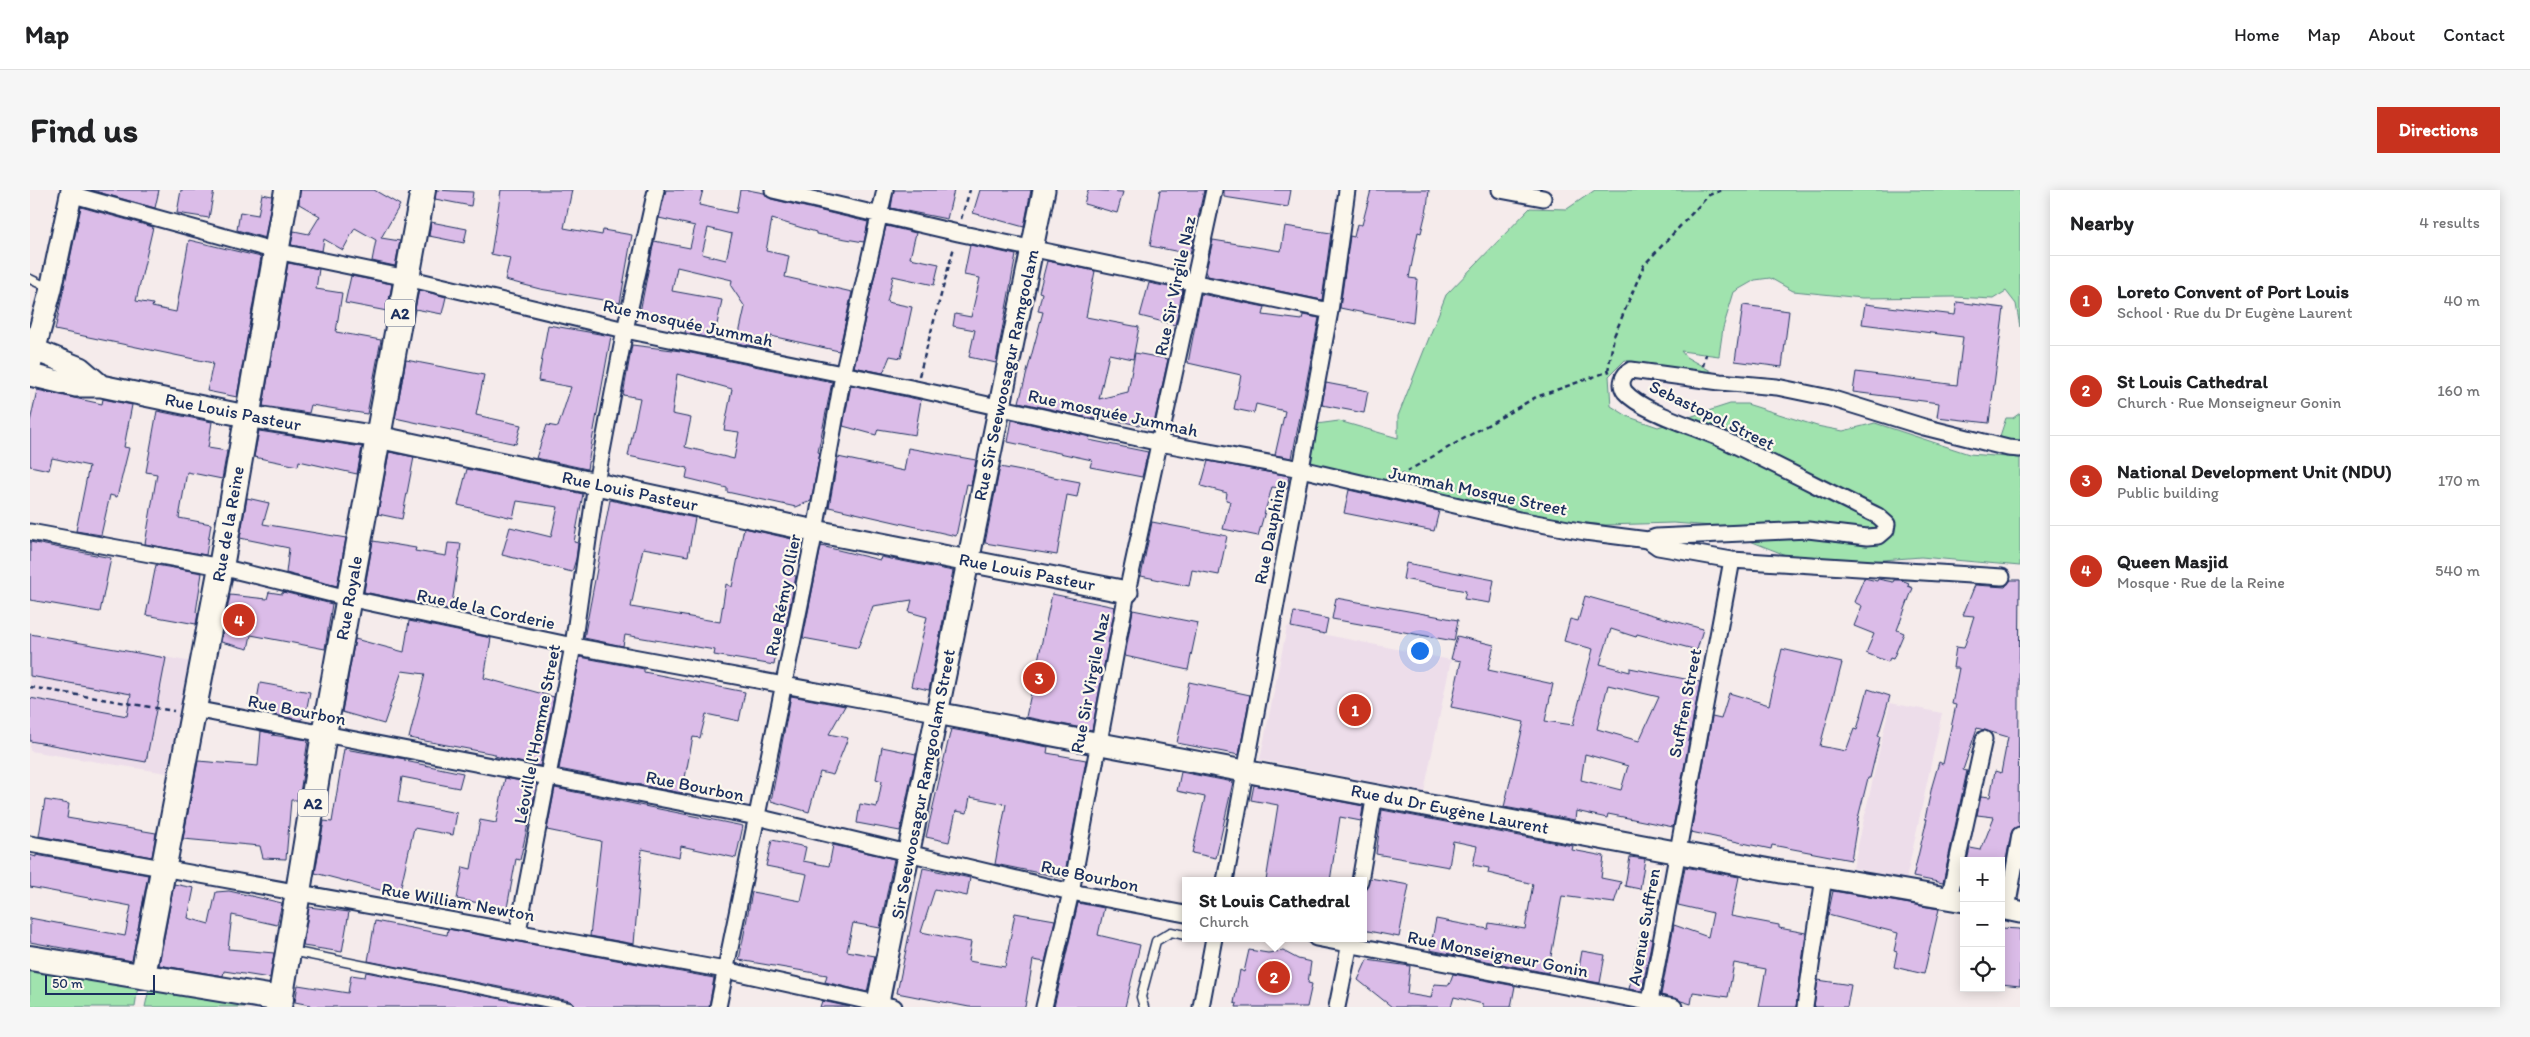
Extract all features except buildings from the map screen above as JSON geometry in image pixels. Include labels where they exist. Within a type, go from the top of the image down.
[{"type":"main road","name":"Rue de la Reine","points":[[143,975],[220,567],[287,190]]},
{"type":"main road","name":"Rue Royale","points":[[280,1003],[324,734],[423,190]]},
{"type":"main road","name":"Rue Sir Seewoosagur Ramgoolam","points":[[967,561],[1044,190]]},
{"type":"main road","points":[[71,192],[51,289],[32,354],[80,368],[101,386]]},
{"type":"main road","name":"Rue Louis Pasteur","points":[[30,375],[76,386],[101,386],[246,416],[378,437],[815,532],[1127,592]]},
{"type":"main road","name":"Sir Seewoosagur Ramgoolam Street","points":[[883,1006],[909,853],[967,561]]},
{"type":"main road","name":"Rue du Dr Eugène Laurent","points":[[936,713],[1375,794],[1676,853],[1957,900]]},
{"type":"main road","points":[[30,958],[143,975],[280,1003]]},
{"type":"street","name":"Léoville l'Homme Street","points":[[518,931],[573,646],[596,483],[625,330],[656,190]]},
{"type":"street","points":[[773,190],[958,234],[1330,311]]},
{"type":"street","name":"Rue Rémy Ollier","points":[[718,1007],[815,532],[843,375],[885,190]]},
{"type":"street","name":"Rue Sir Virgile Naz","points":[[1044,1007],[1071,892],[1097,744],[1127,592],[1214,190]]},
{"type":"street","name":"Rue Dauphine","points":[[1226,877],[1330,311],[1347,190]]},
{"type":"street","points":[[1500,190],[1543,198]]},
{"type":"street","name":"Rue mosquée Jummah","points":[[71,192],[276,251],[407,278],[625,330],[1000,407],[1160,443],[1301,469]]},
{"type":"street","name":"Sebastopol Street","points":[[1648,540],[1656,536],[1808,530],[1879,536],[1886,530],[1887,524],[1878,516],[1723,440],[1648,408],[1626,393],[1622,387],[1626,373],[1631,370],[1720,382],[1777,386],[1830,398],[1924,428],[2008,448],[2020,449]]},
{"type":"street","name":"Jummah Mosque Street","points":[[1301,469],[1379,489],[1585,532],[1648,540]]},
{"type":"street","name":"Rue de la Corderie","points":[[30,532],[220,567],[348,598],[573,646],[936,713]]},
{"type":"street","points":[[1648,540],[1658,547],[1732,560],[2002,577]]},
{"type":"street","name":"Suffren Street","points":[[1676,853],[1732,560]]},
{"type":"street","name":"Rue Bourbon","points":[[193,711],[324,734],[757,817],[1071,892],[1182,913]]},
{"type":"street","points":[[1957,900],[1984,740]]},
{"type":"street","points":[[1361,877],[1375,794]]},
{"type":"street","points":[[2010,910],[2020,835]]},
{"type":"street","name":"Rue William Newton","points":[[30,844],[725,970],[883,1006]]},
{"type":"street","name":"Avenue Suffren","points":[[1650,1005],[1676,853]]},
{"type":"street","points":[[1805,1007],[1824,877]]},
{"type":"street","points":[[1201,1007],[1210,942]]},
{"type":"street","points":[[1337,1007],[1350,942]]},
{"type":"street","name":"Rue Monseigneur Gonin","points":[[1355,942],[1650,1005],[1674,1007]]},
{"type":"lane","points":[[30,280],[51,289]]},
{"type":"lane","points":[[1144,1007],[1141,997],[1156,941],[1171,932],[1182,934]]},
{"type":"lane","points":[[289,951],[569,1007]]},
{"type":"path","points":[[916,390],[958,234],[963,207],[970,190]]},
{"type":"path","points":[[1608,372],[1614,336],[1644,265],[1709,195],[1724,190]]},
{"type":"path","points":[[1379,489],[1536,397],[1617,368],[1626,373]]},
{"type":"path","points":[[30,687],[193,711]]},
{"type":"shaded area","points":[[1287,627],[1451,660],[1424,792],[1260,760]]},
{"type":"shaded area","points":[[30,634],[193,662],[173,774],[30,751]]},
{"type":"shaded area","points":[[1890,703],[1942,713],[1906,880],[1853,868]]},
{"type":"green space","points":[[1595,190],[2020,190],[2020,327],[2016,304],[2006,291],[1993,299],[1954,297],[1862,298],[1793,291],[1770,278],[1755,280],[1734,292],[1723,328],[1719,356],[1681,351],[1686,357],[1718,375],[1659,368],[1625,360],[1609,376],[1611,406],[1629,417],[1658,427],[1730,404],[1747,404],[1817,426],[1843,431],[1875,423],[1969,454],[2020,458],[2020,566],[1921,557],[1857,562],[1788,556],[1712,526],[1673,523],[1605,525],[1522,516],[1322,471],[1310,460],[1309,425],[1339,421],[1398,438],[1398,416],[1446,295],[1530,208],[1567,209]]},
{"type":"green space","points":[[2020,413],[2020,443],[2006,441],[2000,436],[2006,418],[2013,418]]},
{"type":"green space","points":[[30,961],[139,977],[135,1007],[30,1007]]},
{"type":"green space","points":[[151,980],[268,1007],[145,1007]]},
{"type":"place","name":"Queen Masjid","points":[[239,620]]},
{"type":"place","name":"National Development Unit (NDU)","points":[[1039,678]]},
{"type":"place","name":"Loreto Convent of Port Louis","points":[[1355,710]]},
{"type":"place","name":"St Louis Cathedral","points":[[1274,977]]}]
